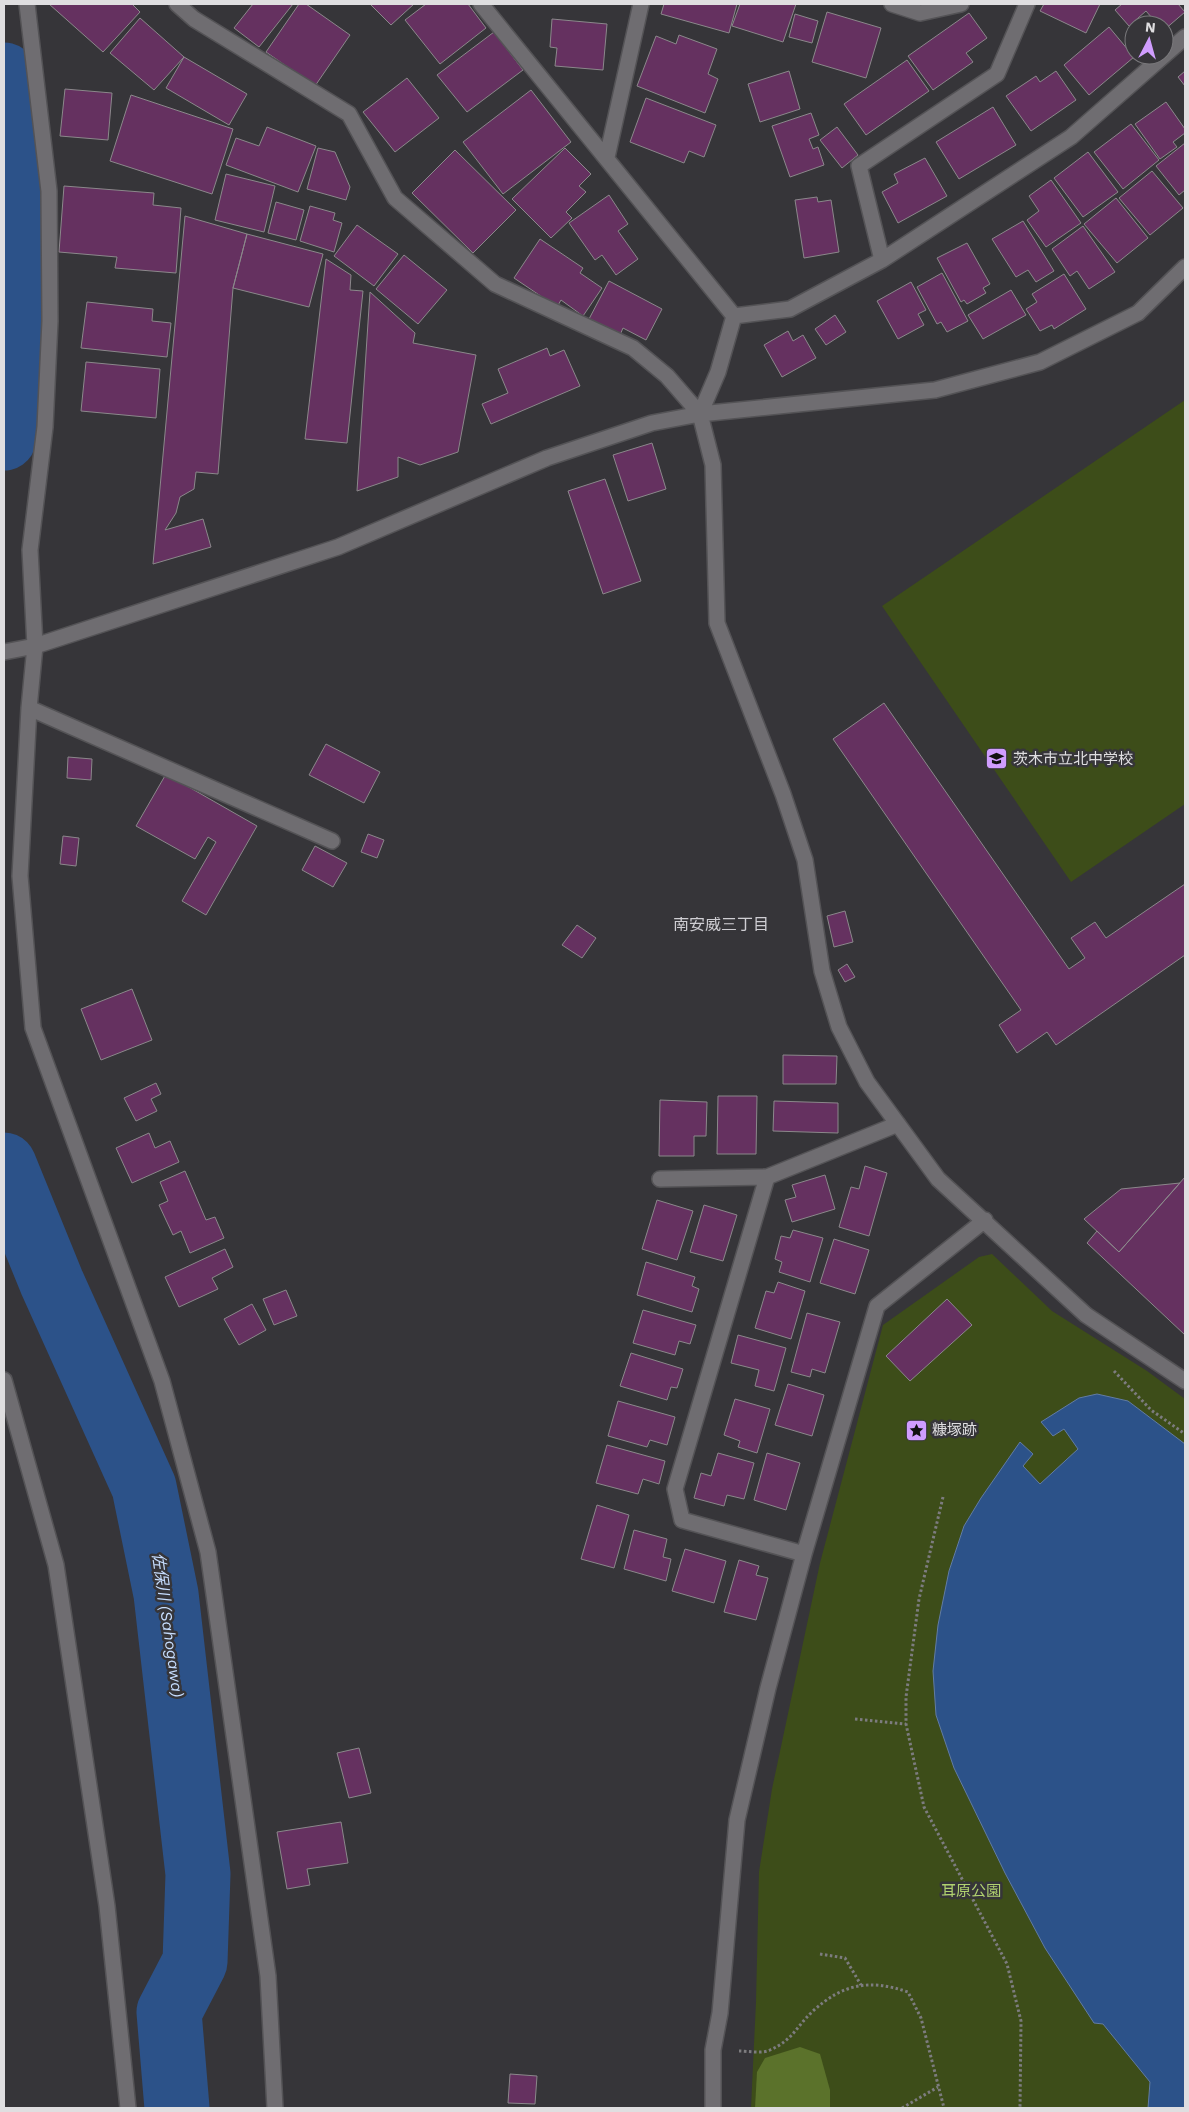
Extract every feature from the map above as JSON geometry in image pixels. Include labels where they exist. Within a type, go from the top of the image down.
[{"type":"street","points":[[27,4],[49,191],[50,321],[45,427],[30,550],[35,646],[29,708],[20,876],[33,1028],[162,1381],[208,1552],[268,1976],[275,2108]]},
{"type":"street","points":[[177,4],[194,19],[349,114],[395,198],[495,284],[633,348],[667,376],[700,414],[713,465],[717,622],[783,794],[805,860],[822,971],[839,1027],[867,1082],[938,1180],[1086,1315],[1185,1381]]},
{"type":"street","points":[[482,4],[734,316]]},
{"type":"street","points":[[607,157],[642,4]]},
{"type":"street","points":[[892,4],[920,13],[961,4]]},
{"type":"street","points":[[882,260],[859,166],[997,74],[1027,4]]},
{"type":"street","points":[[734,316],[790,309],[882,260],[1071,137],[1185,37]]},
{"type":"street","points":[[4,652],[35,646],[338,547],[548,458],[652,423],[700,414],[935,390],[1040,362],[1138,313],[1185,267]]},
{"type":"street","points":[[700,414],[718,372],[734,316]]},
{"type":"street","points":[[29,708],[332,841]]},
{"type":"street","points":[[660,1179],[767,1177],[898,1124]]},
{"type":"street","points":[[767,1177],[675,1489],[682,1520],[804,1554]]},
{"type":"street","points":[[713,2108],[713,2050],[720,2013],[737,1820],[768,1688],[804,1554],[877,1306],[984,1220]]},
{"type":"street","points":[[4,1380],[56,1565],[107,1906],[128,2108]]},
{"type":"path","points":[[1114,1371],[1151,1410],[1185,1434]]},
{"type":"path","points":[[943,1497],[919,1599],[906,1697],[906,1724],[924,1806],[1007,1964],[1021,2021],[1020,2108]]},
{"type":"path","points":[[855,1719],[906,1724]]},
{"type":"path","points":[[820,1954],[845,1958],[861,1985]]},
{"type":"path","points":[[713,2050],[768,2052],[791,2038],[812,2012],[836,1993],[861,1985],[887,1985],[908,1992],[921,2018],[944,2108]]},
{"type":"path","points":[[902,2108],[938,2087]]},
{"type":"green space","points":[[1185,400],[1185,804],[1071,882],[882,606]]},
{"type":"green space","name":"耳原公園","points":[[992,1254],[1052,1311],[1147,1371],[1185,1399],[1185,2108],[751,2108],[759,1872],[772,1789],[820,1563],[883,1325],[979,1257]]},
{"type":"green space","points":[[800,2047],[820,2054],[830,2090],[830,2108],[755,2108],[757,2072],[765,2058]]},
{"type":"water","points":[[1097,1394],[1128,1401],[1185,1444],[1185,2108],[1148,2108],[1150,2082],[1103,2024],[1094,2023],[1045,1948],[1005,1873],[954,1768],[936,1715],[933,1671],[938,1625],[949,1571],[964,1526],[1020,1442],[1033,1454],[1023,1466],[1040,1484],[1078,1449],[1064,1429],[1053,1436],[1041,1422],[1079,1398]]},
{"type":"building","points":[[49,4],[132,4],[140,12],[103,52]]},
{"type":"building","points":[[253,4],[293,4],[259,47],[234,28]]},
{"type":"building","points":[[299,4],[306,4],[350,35],[315,86],[266,52]]},
{"type":"building","points":[[370,4],[414,4],[391,25]]},
{"type":"building","points":[[426,4],[468,4],[486,28],[440,64],[405,20]]},
{"type":"building","points":[[664,4],[737,4],[729,33],[661,14]]},
{"type":"building","points":[[740,4],[796,4],[783,42],[732,26]]},
{"type":"building","points":[[1044,4],[1100,4],[1086,33],[1040,11]]},
{"type":"building","points":[[1122,4],[1178,4],[1185,12],[1174,21],[1174,15],[1149,15],[1146,11],[1141,15],[1124,15],[1124,20],[1115,10]]},
{"type":"building","points":[[827,12],[881,28],[866,78],[812,62]]},
{"type":"building","points":[[969,13],[987,38],[966,53],[973,62],[933,90],[908,56]]},
{"type":"building","points":[[795,14],[818,21],[812,43],[789,37]]},
{"type":"building","points":[[140,18],[184,57],[154,90],[110,53]]},
{"type":"building","points":[[552,19],[607,24],[603,70],[555,66],[557,48],[550,47]]},
{"type":"building","points":[[1109,27],[1124,45],[1125,65],[1089,95],[1064,65]]},
{"type":"building","points":[[494,32],[523,70],[467,112],[437,75]]},
{"type":"building","points":[[679,35],[717,49],[708,74],[718,79],[705,113],[637,86],[656,36],[676,44]]},
{"type":"building","points":[[184,57],[247,94],[229,125],[166,88]]},
{"type":"building","points":[[907,60],[929,91],[866,135],[844,104]]},
{"type":"building","points":[[789,71],[800,109],[760,122],[748,84]]},
{"type":"building","points":[[1056,71],[1076,100],[1031,131],[1006,96],[1036,76],[1040,82]]},
{"type":"building","points":[[1185,71],[1185,86],[1178,77]]},
{"type":"building","points":[[407,78],[439,118],[395,152],[363,112]]},
{"type":"building","points":[[65,89],[112,93],[108,140],[60,136]]},
{"type":"building","points":[[531,90],[571,142],[503,194],[463,142]]},
{"type":"building","points":[[131,95],[233,129],[212,194],[110,161]]},
{"type":"building","points":[[646,98],[716,125],[704,157],[689,151],[684,163],[630,142]]},
{"type":"building","points":[[1166,102],[1185,129],[1185,133],[1173,142],[1177,147],[1160,159],[1135,124]]},
{"type":"building","points":[[993,107],[1016,145],[959,179],[936,142]]},
{"type":"building","points":[[811,113],[819,135],[809,139],[813,149],[818,147],[824,165],[790,177],[772,126]]},
{"type":"building","points":[[1131,124],[1159,160],[1123,189],[1094,152]]},
{"type":"building","points":[[267,127],[316,146],[298,192],[226,165],[236,138],[259,146]]},
{"type":"building","points":[[837,127],[858,155],[842,168],[820,140]]},
{"type":"building","points":[[1185,143],[1185,190],[1179,195],[1156,166]]},
{"type":"building","points":[[318,148],[335,152],[350,187],[346,200],[307,189]]},
{"type":"building","points":[[565,148],[591,174],[579,186],[586,192],[566,212],[572,218],[551,238],[512,199]]},
{"type":"building","points":[[455,150],[516,210],[473,253],[412,193]]},
{"type":"building","points":[[1088,152],[1118,192],[1083,217],[1054,178]]},
{"type":"building","points":[[925,158],[947,196],[898,223],[882,192],[898,183],[894,174]]},
{"type":"building","points":[[1152,171],[1183,208],[1150,235],[1119,198]]},
{"type":"building","points":[[226,174],[275,186],[264,232],[215,220]]},
{"type":"building","points":[[1051,180],[1081,223],[1046,247],[1027,220],[1039,211],[1029,196]]},
{"type":"building","points":[[64,186],[154,193],[153,205],[181,208],[176,273],[115,268],[117,257],[59,252]]},
{"type":"building","points":[[609,195],[628,224],[618,231],[638,259],[616,275],[602,255],[595,260],[569,223]]},
{"type":"building","points":[[817,197],[818,202],[831,200],[839,252],[804,258],[795,200]]},
{"type":"building","points":[[1116,198],[1148,238],[1117,263],[1084,224]]},
{"type":"building","points":[[276,202],[304,210],[296,240],[268,233]]},
{"type":"building","points":[[310,206],[335,213],[333,220],[342,223],[334,252],[300,241]]},
{"type":"building","points":[[185,216],[247,234],[233,288],[218,474],[196,472],[194,489],[180,497],[176,513],[165,530],[203,519],[211,547],[153,564]]},
{"type":"building","points":[[1023,221],[1054,271],[1036,282],[1028,270],[1016,277],[992,239]]},
{"type":"building","points":[[357,225],[398,254],[374,286],[334,256]]},
{"type":"building","points":[[1083,226],[1115,272],[1089,289],[1077,271],[1070,276],[1052,249]]},
{"type":"building","points":[[247,234],[323,254],[309,307],[233,288]]},
{"type":"building","points":[[540,239],[583,268],[580,273],[602,288],[583,316],[561,300],[557,307],[514,278]]},
{"type":"building","points":[[967,243],[990,284],[983,288],[986,293],[967,304],[964,300],[961,302],[937,258]]},
{"type":"building","points":[[404,255],[447,290],[418,324],[376,289]]},
{"type":"building","points":[[326,259],[351,275],[350,290],[363,291],[347,443],[305,439]]},
{"type":"building","points":[[942,273],[968,321],[947,332],[941,322],[937,324],[917,287]]},
{"type":"building","points":[[1064,274],[1086,309],[1054,329],[1052,325],[1040,331],[1026,309],[1037,302],[1032,294]]},
{"type":"building","points":[[609,281],[662,309],[646,340],[623,328],[620,335],[589,319]]},
{"type":"building","points":[[911,282],[926,310],[918,314],[924,325],[898,339],[877,301]]},
{"type":"building","points":[[1011,290],[1026,315],[983,339],[968,315]]},
{"type":"building","points":[[370,292],[415,333],[413,343],[476,355],[458,452],[420,465],[398,457],[398,477],[357,491]]},
{"type":"building","points":[[87,302],[153,309],[152,321],[171,323],[167,357],[81,348]]},
{"type":"building","points":[[835,315],[846,332],[826,345],[815,329]]},
{"type":"building","points":[[788,331],[793,341],[803,335],[816,358],[782,377],[764,345]]},
{"type":"building","points":[[547,348],[550,356],[564,350],[580,386],[491,424],[482,404],[508,393],[498,369]]},
{"type":"building","points":[[86,362],[160,369],[156,418],[81,411]]},
{"type":"building","points":[[652,443],[666,489],[628,501],[613,455]]},
{"type":"building","points":[[605,479],[641,581],[603,594],[568,491]]},
{"type":"building","points":[[884,703],[1069,969],[1085,958],[1071,938],[1095,922],[1106,938],[1185,884],[1185,955],[1056,1045],[1047,1032],[1017,1053],[999,1025],[1021,1010],[833,739]]},
{"type":"building","points":[[326,744],[380,772],[364,803],[309,775]]},
{"type":"building","points":[[68,757],[92,759],[91,780],[67,778]]},
{"type":"building","points":[[166,774],[257,826],[206,915],[182,901],[216,842],[208,837],[195,859],[136,826]]},
{"type":"building","points":[[368,834],[384,840],[377,858],[361,852]]},
{"type":"building","points":[[63,836],[79,838],[76,866],[60,864]]},
{"type":"building","points":[[315,846],[347,863],[333,887],[302,870]]},
{"type":"building","points":[[845,911],[853,942],[834,947],[827,916]]},
{"type":"building","points":[[577,925],[596,938],[582,958],[562,945]]},
{"type":"building","points":[[847,964],[855,977],[845,982],[838,970]]},
{"type":"building","points":[[132,989],[152,1040],[101,1060],[81,1009]]},
{"type":"building","points":[[783,1055],[837,1056],[836,1084],[783,1084]]},
{"type":"building","points":[[156,1083],[161,1094],[151,1099],[157,1111],[136,1121],[124,1098]]},
{"type":"building","points":[[718,1096],[757,1096],[756,1154],[717,1154]]},
{"type":"building","points":[[660,1100],[707,1102],[706,1136],[694,1136],[694,1156],[659,1156]]},
{"type":"building","points":[[774,1101],[838,1103],[838,1133],[773,1131]]},
{"type":"building","points":[[149,1133],[155,1148],[170,1141],[179,1162],[132,1183],[116,1148]]},
{"type":"building","points":[[865,1166],[887,1173],[869,1236],[839,1227],[851,1187],[859,1189]]},
{"type":"building","points":[[185,1171],[206,1220],[215,1217],[224,1238],[190,1253],[181,1231],[173,1235],[159,1205],[168,1201],[160,1182]]},
{"type":"building","points":[[825,1175],[835,1209],[792,1222],[785,1200],[796,1197],[792,1185]]},
{"type":"building","points":[[1185,1177],[1185,1335],[1087,1243],[1097,1231],[1119,1252]]},
{"type":"building","points":[[1180,1183],[1119,1252],[1084,1219],[1121,1189]]},
{"type":"building","points":[[657,1200],[693,1211],[677,1260],[642,1249]]},
{"type":"building","points":[[704,1205],[737,1215],[723,1261],[690,1252]]},
{"type":"building","points":[[793,1230],[823,1238],[810,1282],[779,1272],[782,1262],[775,1259],[781,1236],[790,1238]]},
{"type":"building","points":[[834,1239],[869,1250],[855,1294],[820,1283]]},
{"type":"building","points":[[225,1249],[233,1267],[212,1278],[218,1289],[179,1307],[165,1277]]},
{"type":"building","points":[[646,1262],[695,1277],[692,1286],[699,1289],[692,1312],[637,1295]]},
{"type":"building","points":[[778,1282],[805,1291],[791,1339],[755,1328],[766,1291],[774,1293]]},
{"type":"building","points":[[286,1290],[297,1316],[274,1325],[263,1299]]},
{"type":"building","points":[[947,1299],[972,1325],[910,1381],[886,1356]]},
{"type":"building","points":[[252,1304],[266,1330],[239,1345],[224,1319]]},
{"type":"building","points":[[643,1310],[696,1325],[690,1344],[679,1341],[675,1355],[633,1343]]},
{"type":"building","points":[[807,1313],[840,1322],[825,1373],[812,1369],[810,1377],[791,1372]]},
{"type":"building","points":[[738,1335],[786,1348],[774,1391],[755,1386],[759,1370],[731,1363]]},
{"type":"building","points":[[631,1353],[683,1369],[677,1388],[671,1387],[667,1400],[620,1386]]},
{"type":"building","points":[[788,1384],[824,1395],[812,1436],[775,1425]]},
{"type":"building","points":[[735,1399],[770,1409],[757,1453],[738,1447],[740,1441],[724,1435]]},
{"type":"building","points":[[618,1401],[675,1417],[667,1445],[650,1440],[647,1447],[608,1436]]},
{"type":"building","points":[[607,1445],[665,1461],[659,1484],[643,1479],[638,1494],[596,1483]]},
{"type":"building","points":[[718,1453],[754,1463],[744,1499],[727,1495],[724,1506],[694,1498],[701,1473],[711,1476]]},
{"type":"building","points":[[767,1453],[800,1463],[786,1510],[754,1500]]},
{"type":"building","points":[[597,1505],[629,1515],[614,1568],[581,1559]]},
{"type":"building","points":[[634,1530],[667,1539],[663,1557],[671,1559],[666,1581],[624,1569]]},
{"type":"building","points":[[685,1549],[726,1561],[714,1603],[672,1591]]},
{"type":"building","points":[[739,1560],[759,1566],[756,1575],[768,1578],[756,1620],[724,1612]]},
{"type":"building","points":[[359,1748],[371,1793],[349,1798],[337,1753]]},
{"type":"building","points":[[341,1822],[348,1863],[307,1869],[310,1885],[287,1889],[277,1832]]},
{"type":"building","points":[[510,2074],[537,2076],[535,2104],[508,2103]]},
{"type":"waterway","name":"佐保川 (Sahogawa)","points":[[4,75],[23,214],[22,301],[14,378],[4,438]]},
{"type":"waterway","name":"佐保川 (Sahogawa)","points":[[4,1165],[52,1283],[144,1487],[166,1594],[198,1874],[195,1962],[169,2012],[177,2108]]},
{"type":"place","name":"茨木市立北中学校","points":[[997,759]]},
{"type":"place","name":"糠塚跡","points":[[916,1430]]},
{"type":"district","name":"南安威三丁目","points":[[721,924]]}]
